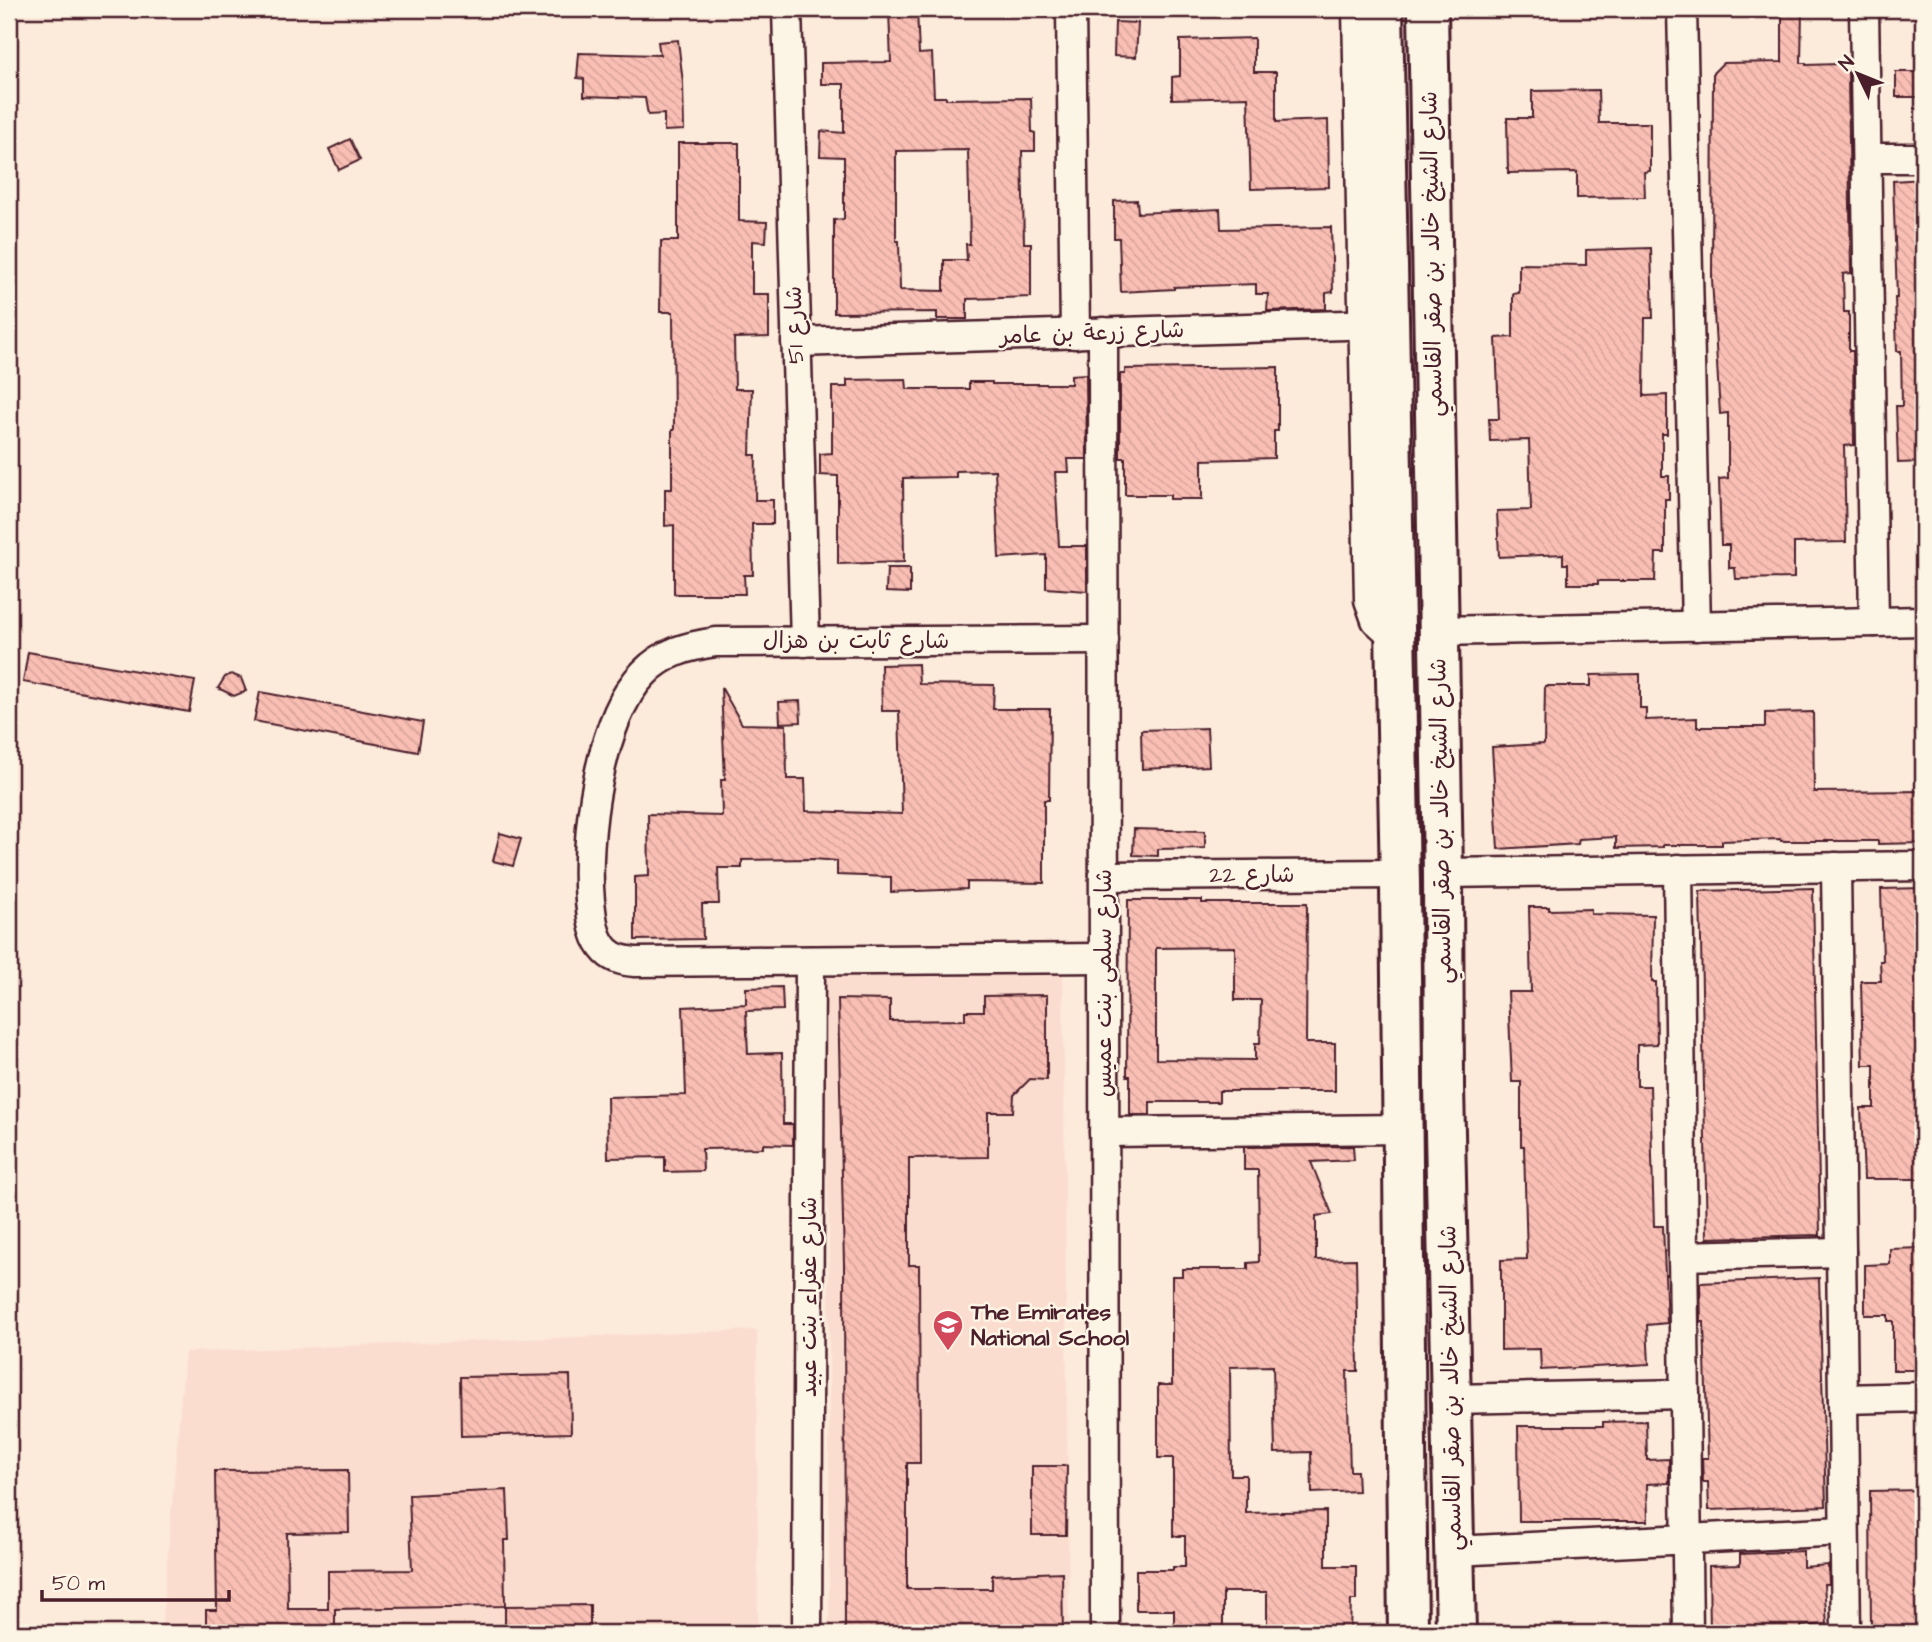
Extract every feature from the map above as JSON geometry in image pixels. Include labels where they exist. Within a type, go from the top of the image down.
[{"type":"main road","name":"شارع الشيخ خالد بن صقر القاسمي","points":[[1383,9],[1376,324],[1396,638],[1408,1633]]},
{"type":"main road","name":"شارع الشيخ خالد بن صقر القاسمي","points":[[1428,9],[1443,873],[1444,1087],[1456,1624]]},
{"type":"main road","points":[[1407,1540],[1417,1567],[1424,1620],[1428,1625],[1441,1629],[1456,1624]]},
{"type":"street","name":"شارع 51","points":[[787,9],[805,642]]},
{"type":"street","points":[[1071,9],[1075,334]]},
{"type":"street","points":[[1357,9],[1376,324]]},
{"type":"street","points":[[1682,9],[1696,626]]},
{"type":"street","points":[[1864,9],[1874,622]]},
{"type":"street","points":[[1867,158],[1923,158]]},
{"type":"street","name":"شارع زرعة بن عامر","points":[[796,342],[1376,324]]},
{"type":"street","name":"شارع سلمى بنت عميس","points":[[1103,332],[1105,1633]]},
{"type":"street","points":[[1438,631],[1923,621]]},
{"type":"street","name":"شارع ثابت بن هزال","points":[[1104,640],[716,642],[689,646],[665,656],[644,673],[628,695],[612,731],[601,768],[589,845],[592,923],[605,950],[619,960],[1104,958]]},
{"type":"street","points":[[1443,873],[1923,866]]},
{"type":"street","points":[[1836,867],[1846,1633]]},
{"type":"street","points":[[1678,869],[1688,1633]]},
{"type":"street","name":"شارع 22","points":[[1104,876],[1400,874]]},
{"type":"street","name":"شارع عفراء بنت عبيد","points":[[807,1633],[810,961]]},
{"type":"street","points":[[1104,1132],[1404,1129]]},
{"type":"street","points":[[1684,1256],[1841,1252]]},
{"type":"street","points":[[1452,1399],[1685,1394]]},
{"type":"street","points":[[1843,1399],[1923,1397]]},
{"type":"street","points":[[1455,1551],[1844,1531]]},
{"type":"shaded area","name":"The Emirates National School","points":[[1063,964],[1069,1633],[829,1633],[829,1230],[819,972]]},
{"type":"shaded area","points":[[757,1330],[758,1633],[161,1633],[185,1352]]},
{"type":"building","points":[[917,9],[919,54],[932,53],[934,97],[1031,98],[1035,151],[1022,151],[1024,243],[1031,243],[1031,297],[967,299],[967,319],[937,319],[937,312],[834,313],[834,220],[844,219],[844,157],[820,156],[821,131],[844,133],[844,84],[821,84],[821,63],[891,62],[889,11]],"holes":[[[968,150],[970,244],[966,244],[967,260],[944,260],[944,291],[900,290],[899,241],[896,241],[896,151]]]},
{"type":"building","points":[[1782,9],[1802,9],[1801,63],[1839,64],[1848,73],[1851,273],[1843,274],[1844,312],[1849,312],[1849,351],[1853,351],[1854,445],[1844,446],[1846,542],[1794,543],[1794,578],[1736,579],[1735,568],[1729,568],[1729,545],[1721,545],[1719,479],[1728,478],[1728,413],[1720,414],[1712,279],[1713,73],[1723,63],[1782,62]]},
{"type":"building","points":[[1115,22],[1138,23],[1136,57],[1114,56]]},
{"type":"building","points":[[1254,38],[1254,72],[1276,72],[1276,122],[1328,120],[1329,187],[1251,189],[1248,97],[1172,99],[1172,77],[1180,76],[1180,40]]},
{"type":"building","points":[[678,40],[683,83],[684,130],[664,131],[664,114],[648,115],[645,98],[584,96],[584,79],[577,78],[579,53],[660,55],[658,42]]},
{"type":"building","points":[[1896,72],[1923,72],[1923,97],[1896,97]]},
{"type":"building","points":[[1598,90],[1599,123],[1650,123],[1650,171],[1644,172],[1645,197],[1577,198],[1577,172],[1508,173],[1507,118],[1532,118],[1532,91]]},
{"type":"building","points":[[350,139],[360,160],[339,170],[329,149]]},
{"type":"building","points":[[678,143],[739,143],[739,221],[767,222],[766,242],[752,241],[752,294],[769,294],[769,337],[734,338],[735,389],[752,389],[750,455],[756,455],[755,500],[773,500],[773,524],[752,524],[753,575],[744,575],[745,594],[674,594],[674,525],[665,526],[665,489],[672,489],[673,312],[660,312],[661,241],[678,241]]},
{"type":"building","points":[[1923,179],[1923,462],[1898,463],[1896,406],[1902,406],[1901,351],[1897,351],[1893,181]]},
{"type":"building","points":[[1137,200],[1138,213],[1220,209],[1221,229],[1331,227],[1333,292],[1326,293],[1326,309],[1267,311],[1268,294],[1256,294],[1256,284],[1121,292],[1119,238],[1114,238],[1114,201]]},
{"type":"building","points":[[1651,248],[1653,318],[1645,318],[1644,396],[1667,395],[1667,434],[1662,434],[1662,476],[1669,476],[1669,499],[1665,499],[1665,553],[1656,553],[1655,581],[1568,584],[1568,564],[1563,564],[1563,554],[1499,557],[1497,511],[1531,510],[1529,440],[1490,441],[1489,419],[1499,419],[1496,338],[1513,337],[1513,294],[1519,293],[1519,264],[1586,265],[1586,250]]},
{"type":"building","points":[[1278,367],[1278,431],[1274,431],[1274,458],[1202,460],[1202,499],[1170,499],[1170,495],[1125,495],[1125,458],[1120,458],[1120,374],[1125,374],[1125,369]]},
{"type":"building","points":[[1086,374],[1087,459],[1068,459],[1069,472],[1055,472],[1059,546],[1087,546],[1087,591],[1046,588],[1046,555],[999,558],[995,470],[956,471],[956,477],[903,478],[904,562],[838,564],[838,476],[820,475],[820,454],[832,453],[832,387],[847,387],[847,380],[906,379],[907,389],[969,389],[969,382],[1071,384],[1071,375]]},
{"type":"building","points":[[887,568],[910,568],[910,593],[886,592]]},
{"type":"building","points":[[28,652],[195,681],[189,712],[23,682]]},
{"type":"building","points":[[918,664],[919,684],[994,685],[993,709],[1050,709],[1049,800],[1044,800],[1044,883],[967,882],[967,889],[891,892],[891,877],[837,875],[837,861],[742,860],[742,868],[718,868],[719,904],[702,904],[703,939],[635,940],[635,877],[649,876],[648,814],[722,816],[721,780],[725,780],[721,687],[742,724],[786,725],[787,779],[805,779],[806,811],[902,814],[899,711],[882,711],[881,665]]},
{"type":"building","points":[[231,674],[241,678],[246,691],[234,696],[218,688],[225,677]]},
{"type":"building","points":[[1640,674],[1640,708],[1646,708],[1646,720],[1697,718],[1697,727],[1765,727],[1765,713],[1813,712],[1814,792],[1923,791],[1923,843],[1878,844],[1878,841],[1780,839],[1722,841],[1722,845],[1616,848],[1616,837],[1579,839],[1578,844],[1498,849],[1492,747],[1544,744],[1545,686],[1591,686],[1591,675]]},
{"type":"building","points":[[260,692],[423,722],[418,752],[254,721]]},
{"type":"building","points":[[800,701],[801,722],[780,723],[779,702]]},
{"type":"building","points":[[1207,728],[1209,766],[1142,769],[1141,730]]},
{"type":"building","points":[[1134,829],[1205,831],[1205,848],[1158,849],[1158,856],[1133,855]]},
{"type":"building","points":[[500,833],[521,839],[513,866],[493,861]]},
{"type":"building","points":[[1813,888],[1820,1235],[1707,1238],[1700,891]]},
{"type":"building","points":[[1923,888],[1923,1179],[1864,1179],[1861,1108],[1874,1108],[1874,1065],[1863,1065],[1861,981],[1881,981],[1881,889]]},
{"type":"building","points":[[1128,900],[1307,903],[1306,1043],[1335,1043],[1335,1091],[1219,1091],[1219,1102],[1150,1102],[1150,1115],[1130,1115],[1130,1076],[1127,1076]],"holes":[[[1235,947],[1235,1000],[1261,1000],[1260,1043],[1255,1043],[1255,1060],[1156,1059],[1156,948]]]},
{"type":"building","points":[[1529,907],[1549,907],[1549,910],[1591,909],[1591,914],[1653,915],[1652,982],[1656,982],[1657,1044],[1637,1045],[1637,1086],[1650,1086],[1654,1226],[1663,1226],[1667,1323],[1647,1325],[1649,1364],[1541,1370],[1540,1349],[1501,1350],[1501,1260],[1527,1259],[1524,1146],[1521,1146],[1521,1082],[1512,1082],[1508,992],[1531,992]]},
{"type":"building","points":[[782,987],[783,1010],[746,1011],[748,1054],[782,1053],[783,1124],[793,1124],[793,1145],[763,1144],[763,1148],[702,1149],[703,1171],[665,1172],[665,1157],[608,1158],[607,1097],[686,1095],[683,1007],[746,1004],[746,988]]},
{"type":"building","points":[[1047,995],[1047,1080],[1030,1079],[1014,1095],[1013,1112],[988,1112],[988,1157],[909,1158],[909,1265],[919,1265],[920,1463],[907,1463],[907,1589],[992,1589],[992,1575],[1062,1572],[1063,1633],[845,1633],[844,1265],[838,999],[890,1000],[890,1021],[965,1020],[965,1011],[984,1011],[984,996]]},
{"type":"building","points":[[1353,1146],[1354,1160],[1311,1162],[1332,1214],[1316,1216],[1316,1260],[1356,1259],[1358,1371],[1347,1371],[1350,1471],[1357,1471],[1358,1491],[1312,1493],[1311,1452],[1275,1453],[1273,1366],[1230,1367],[1231,1475],[1246,1475],[1246,1513],[1326,1511],[1326,1566],[1356,1566],[1356,1600],[1351,1600],[1350,1633],[1267,1633],[1267,1592],[1223,1592],[1223,1633],[1174,1633],[1174,1610],[1136,1610],[1136,1570],[1173,1570],[1173,1567],[1185,1567],[1185,1536],[1173,1536],[1173,1458],[1158,1458],[1158,1385],[1172,1385],[1172,1276],[1182,1276],[1182,1269],[1248,1269],[1248,1263],[1259,1262],[1258,1170],[1244,1170],[1244,1147]]},
{"type":"building","points":[[1923,1248],[1923,1370],[1893,1370],[1893,1321],[1888,1321],[1888,1315],[1865,1315],[1865,1265],[1890,1264],[1890,1249]]},
{"type":"building","points":[[1819,1278],[1826,1506],[1709,1510],[1708,1482],[1703,1482],[1702,1458],[1708,1458],[1704,1322],[1701,1322],[1700,1283]]},
{"type":"building","points":[[570,1375],[571,1433],[461,1436],[460,1377]]},
{"type":"building","points":[[1646,1421],[1647,1460],[1669,1459],[1669,1483],[1647,1484],[1648,1521],[1519,1521],[1518,1426],[1603,1426],[1603,1422]]},
{"type":"building","points":[[1032,1466],[1067,1466],[1066,1535],[1032,1535]]},
{"type":"building","points":[[348,1470],[349,1532],[287,1533],[288,1609],[328,1609],[328,1571],[412,1570],[409,1495],[507,1490],[509,1540],[504,1540],[505,1606],[335,1609],[335,1633],[206,1633],[206,1610],[217,1610],[215,1471]]},
{"type":"building","points":[[1923,1490],[1923,1633],[1871,1633],[1870,1491]]},
{"type":"building","points":[[1803,1551],[1803,1567],[1828,1565],[1829,1584],[1824,1584],[1827,1624],[1801,1626],[1802,1633],[1710,1633],[1709,1566],[1740,1565],[1740,1554]]},
{"type":"building","points":[[590,1605],[590,1633],[505,1633],[505,1606]]},
{"type":"place","name":"The Emirates National School","points":[[948,1352]]}]
